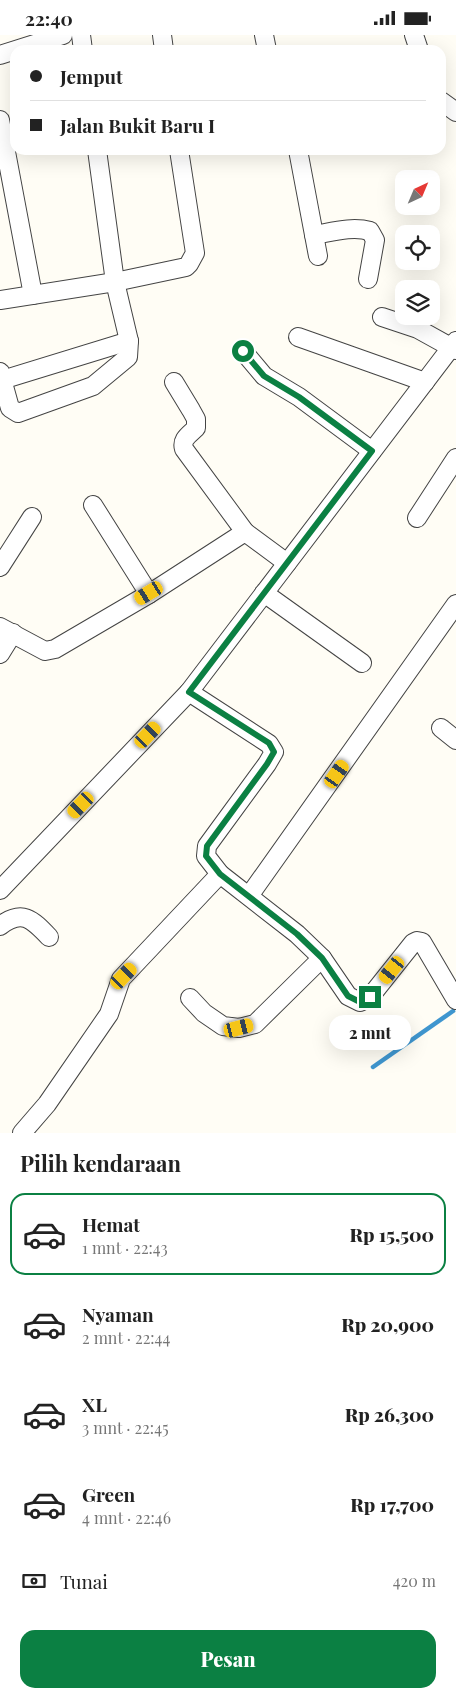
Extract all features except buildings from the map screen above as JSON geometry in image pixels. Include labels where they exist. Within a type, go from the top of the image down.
[{"type":"street","points":[[32,45],[63,35]]},
{"type":"street","points":[[0,120],[33,295]]},
{"type":"street","points":[[98,155],[115,282],[129,341],[129,354],[127,359],[93,386],[18,413],[10,407],[1,376],[129,341]]},
{"type":"street","points":[[0,300],[115,282],[186,267],[195,253],[180,155]]},
{"type":"street","points":[[299,155],[318,256]]},
{"type":"street","points":[[314,235],[351,229],[370,231],[375,240],[368,279]]},
{"type":"street","points":[[0,889],[189,692],[425,382],[455,346],[418,329],[382,317]]},
{"type":"street","points":[[298,337],[425,382]]},
{"type":"street","points":[[243,351],[264,376],[299,397],[372,451]]},
{"type":"street","points":[[174,382],[196,419],[196,428],[185,437],[182,444],[184,449],[245,532],[287,563]]},
{"type":"street","points":[[417,518],[456,458]]},
{"type":"street","points":[[93,505],[149,593]]},
{"type":"street","points":[[0,567],[32,517]]},
{"type":"street","points":[[0,653],[6,630],[45,651],[55,649],[149,593],[245,532]]},
{"type":"street","points":[[264,593],[362,663]]},
{"type":"street","points":[[249,896],[456,604]]},
{"type":"street","points":[[189,692],[269,743],[274,752],[207,846],[206,856],[220,874],[297,934],[322,958],[348,996],[360,1002],[370,997],[413,943],[418,941],[422,942],[456,1000]]},
{"type":"street","points":[[441,728],[456,740]]},
{"type":"street","points":[[22,1133],[47,1104],[111,1011],[121,979],[220,874]]},
{"type":"street","points":[[0,926],[14,917],[23,917],[35,922],[49,937]]},
{"type":"street","points":[[190,998],[204,1013],[223,1026],[239,1028],[255,1024],[322,958]]},
{"type":"waterway","points":[[373,1067],[453,1011]]},
{"type":"route","points":[[243,351],[264,376],[299,397],[372,451],[189,692],[269,743],[274,752],[207,846],[206,856],[220,874],[297,934],[322,958],[348,996],[360,1002],[370,997]]}]
